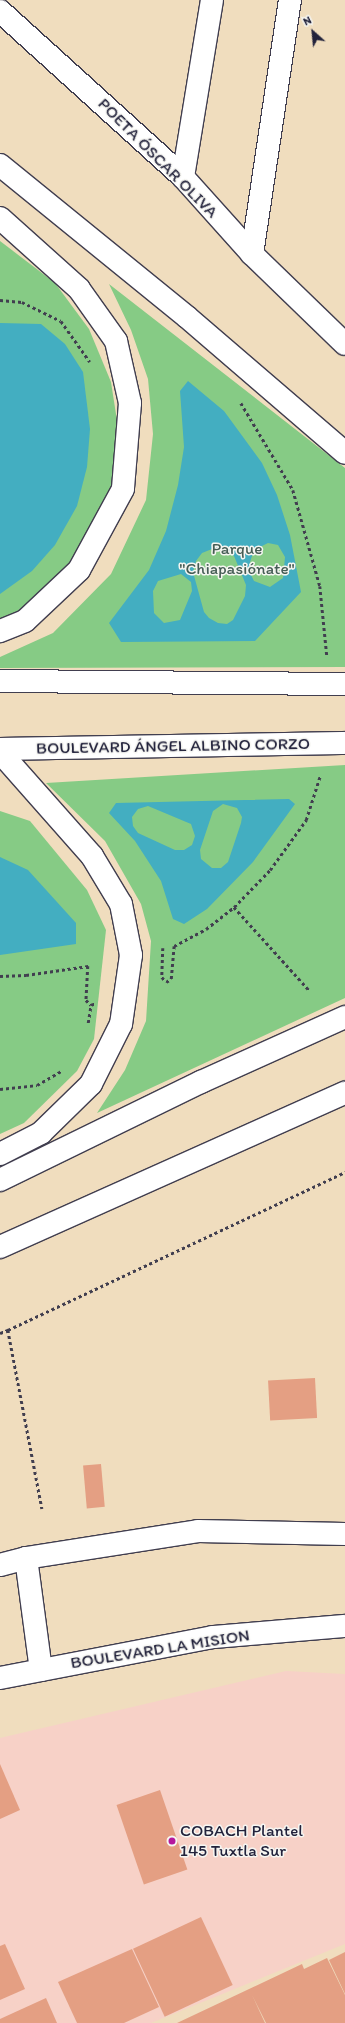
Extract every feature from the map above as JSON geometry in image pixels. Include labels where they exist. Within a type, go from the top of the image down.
[{"type":"main road","points":[[183,177],[212,0]]},
{"type":"main road","points":[[252,254],[290,0]]},
{"type":"main road","name":"POETA ÓSCAR OLIVA","points":[[0,10],[183,177],[252,254],[345,344]]},
{"type":"main road","points":[[0,165],[187,317],[345,453]]},
{"type":"main road","points":[[0,218],[79,289],[116,341],[130,403],[123,489],[79,570],[25,621],[0,631]]},
{"type":"main road","points":[[0,681],[345,684]]},
{"type":"main road","name":"BOULEVARD ÁNGEL ALBINO CORZO","points":[[0,749],[345,743]]},
{"type":"main road","points":[[0,752],[92,856],[121,904],[131,955],[121,1024],[91,1084],[41,1133],[0,1154]]},
{"type":"main road","points":[[0,1180],[201,1082],[345,1017]]},
{"type":"main road","points":[[0,1247],[345,1093]]},
{"type":"main road","points":[[0,1565],[26,1558],[198,1531],[345,1534]]},
{"type":"main road","points":[[26,1558],[41,1670]]},
{"type":"main road","name":"BOULEVARD LA MISION","points":[[0,1678],[213,1637],[345,1626]]},
{"type":"path","points":[[0,300],[22,302],[61,321],[91,363]]},
{"type":"path","points":[[237,395],[293,490],[320,586],[327,658]]},
{"type":"path","points":[[163,948],[162,977],[166,982],[171,979],[174,946],[206,929],[234,907],[270,870],[306,820],[320,776]]},
{"type":"path","points":[[234,907],[309,990]]},
{"type":"path","points":[[0,976],[26,975],[88,966],[86,1000],[91,1006],[88,1028]]},
{"type":"path","points":[[91,1006],[97,1002],[98,996]]},
{"type":"path","points":[[0,1089],[38,1085],[66,1068]]},
{"type":"path","points":[[0,1333],[345,1172]]},
{"type":"path","points":[[8,1330],[42,1509]]},
{"type":"shaded area","name":"COBACH Plantel 145 Tuxtla Sur","points":[[286,1671],[345,1674],[345,1944],[151,2023],[0,2023],[0,1738]]},
{"type":"green space","points":[[0,241],[55,283],[89,329],[111,382],[118,427],[112,491],[74,560],[24,610],[0,620]]},
{"type":"green space","name":"Parque \"Chiapasiónate\"","points":[[109,284],[345,468],[345,667],[0,668],[0,657],[53,633],[111,574],[146,500],[153,434],[148,379],[131,330]]},
{"type":"green space","points":[[345,765],[345,998],[97,1113],[125,1070],[146,1021],[151,941],[141,904],[105,841],[46,783]]},
{"type":"green space","points":[[0,811],[30,821],[87,890],[106,930],[94,1039],[77,1071],[24,1123],[0,1134]]},
{"type":"water","points":[[0,323],[41,324],[65,344],[83,372],[90,429],[87,467],[77,506],[55,545],[32,571],[0,594]]},
{"type":"water","points":[[188,381],[224,411],[262,463],[277,495],[290,535],[301,592],[255,641],[121,642],[109,623],[149,570],[166,531],[178,485],[184,447],[180,391]],"holes":[[[268,543],[278,545],[285,557],[283,578],[270,587],[254,581],[251,575],[250,562],[254,550]],[[212,549],[224,549],[234,556],[246,585],[245,596],[233,620],[227,624],[218,623],[209,618],[204,612],[193,572],[196,561],[202,553]],[[181,574],[191,582],[192,591],[180,620],[164,623],[154,613],[153,591],[158,581]]]},
{"type":"water","points":[[289,799],[295,804],[253,862],[207,909],[184,924],[173,919],[161,881],[135,841],[109,813],[116,803]],"holes":[[[223,804],[237,808],[242,817],[241,823],[228,862],[221,868],[212,868],[201,859],[200,850],[213,811]],[[148,806],[191,824],[195,836],[192,845],[184,850],[175,850],[138,833],[133,826],[132,817],[138,809]]]},
{"type":"water","points":[[0,857],[28,870],[76,923],[76,944],[0,955]]},
{"type":"building","points":[[315,1378],[317,1418],[270,1420],[268,1380]]},
{"type":"building","points":[[101,1464],[105,1507],[87,1508],[83,1466]]},
{"type":"building","points":[[0,1764],[20,1810],[0,1819]]},
{"type":"building","points":[[160,1790],[187,1869],[144,1884],[117,1805]]},
{"type":"building","points":[[201,1917],[233,1985],[165,2017],[133,1949]]},
{"type":"building","points":[[5,1944],[25,1989],[0,2000],[0,1946]]},
{"type":"building","points":[[132,1949],[159,2007],[124,2023],[77,2023],[58,1982]]},
{"type":"building","points":[[345,1952],[345,1994],[329,1960]]},
{"type":"building","points":[[327,1958],[345,1995],[345,2023],[266,2023],[252,1995],[265,2023],[177,2023],[302,1964],[304,1969]]},
{"type":"building","points":[[46,1998],[57,2023],[0,2023],[0,2019]]},
{"type":"place","name":"COBACH Plantel 145 Tuxtla Sur","points":[[172,1841]]}]
